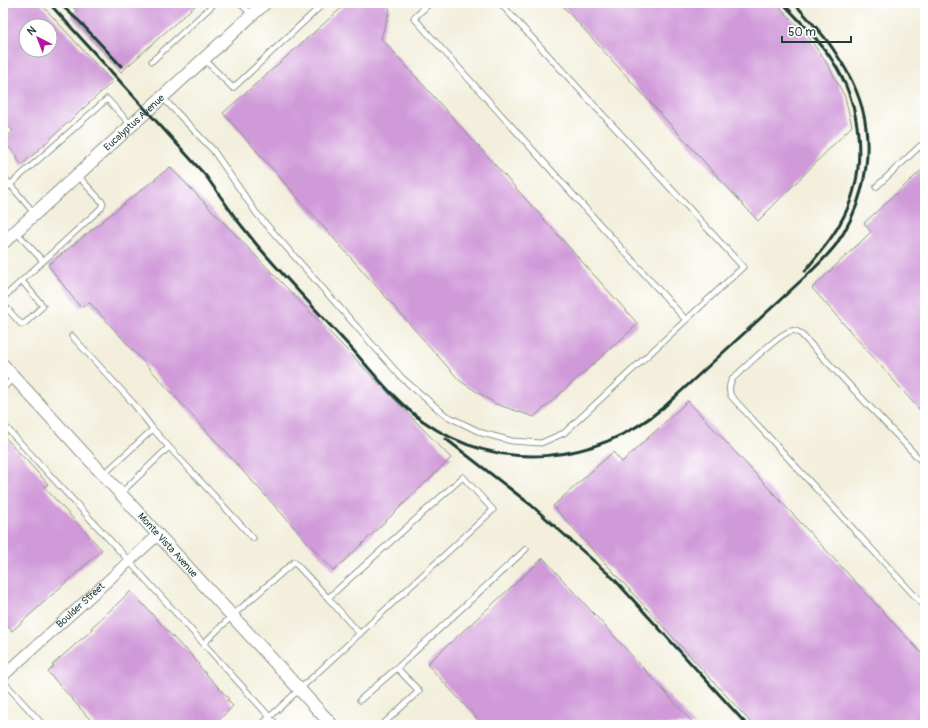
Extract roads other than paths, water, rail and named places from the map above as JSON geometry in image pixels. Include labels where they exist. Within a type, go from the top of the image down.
[{"type":"street","name":"Eucalyptus Avenue","points":[[3,243],[266,3]]},
{"type":"street","name":"Monte Vista Avenue","points":[[3,365],[332,725]]},
{"type":"street","name":"Boulder Street","points":[[3,676],[158,535]]},
{"type":"lane","points":[[152,61],[215,3]]},
{"type":"lane","points":[[240,3],[252,15]]},
{"type":"lane","points":[[204,59],[233,88],[324,3]]},
{"type":"lane","points":[[418,3],[424,9]]},
{"type":"lane","points":[[430,3],[414,18],[686,320]]},
{"type":"lane","points":[[162,97],[213,150],[257,214],[402,378],[444,414],[482,433],[512,441],[541,443],[564,433],[743,267],[500,3]]},
{"type":"lane","points":[[3,191],[106,99],[132,126]]},
{"type":"lane","points":[[876,187],[920,146],[925,152]]},
{"type":"lane","points":[[3,176],[35,214]]},
{"type":"lane","points":[[22,281],[43,306],[25,323],[20,324],[4,305],[3,298],[101,208],[103,203],[77,176]]},
{"type":"lane","points":[[16,232],[43,262]]},
{"type":"lane","points":[[925,465],[800,333],[796,331],[791,331],[781,336],[733,378],[730,383],[729,387],[731,396],[925,606]]},
{"type":"lane","points":[[72,336],[133,403],[169,447],[252,538]]},
{"type":"lane","points":[[3,388],[14,377]]},
{"type":"lane","points":[[3,424],[278,725]]},
{"type":"lane","points":[[103,474],[153,429]]},
{"type":"lane","points":[[120,493],[169,447]]},
{"type":"lane","points":[[261,725],[493,510],[463,476],[328,598]]},
{"type":"lane","points":[[360,700],[397,668],[526,549]]},
{"type":"lane","points":[[204,643],[232,616],[294,562],[360,634]]},
{"type":"lane","points":[[382,725],[419,691],[397,668]]},
{"type":"lane","points":[[3,681],[43,725]]},
{"type":"railway","points":[[49,3],[206,176],[237,220],[257,245],[386,388],[413,414],[452,438],[482,449],[514,455],[545,456],[577,451],[608,441],[637,426],[664,407],[824,258],[835,246],[851,219],[857,205],[865,175],[867,159],[866,128],[862,108],[855,88],[841,60],[831,45],[794,3]]},
{"type":"railway","points":[[59,3],[80,22],[121,66]]},
{"type":"railway","points":[[783,3],[809,30],[832,60],[850,97],[858,137],[859,157],[852,197],[836,231],[805,271]]},
{"type":"railway","points":[[446,439],[531,505],[614,579],[747,725]]}]
